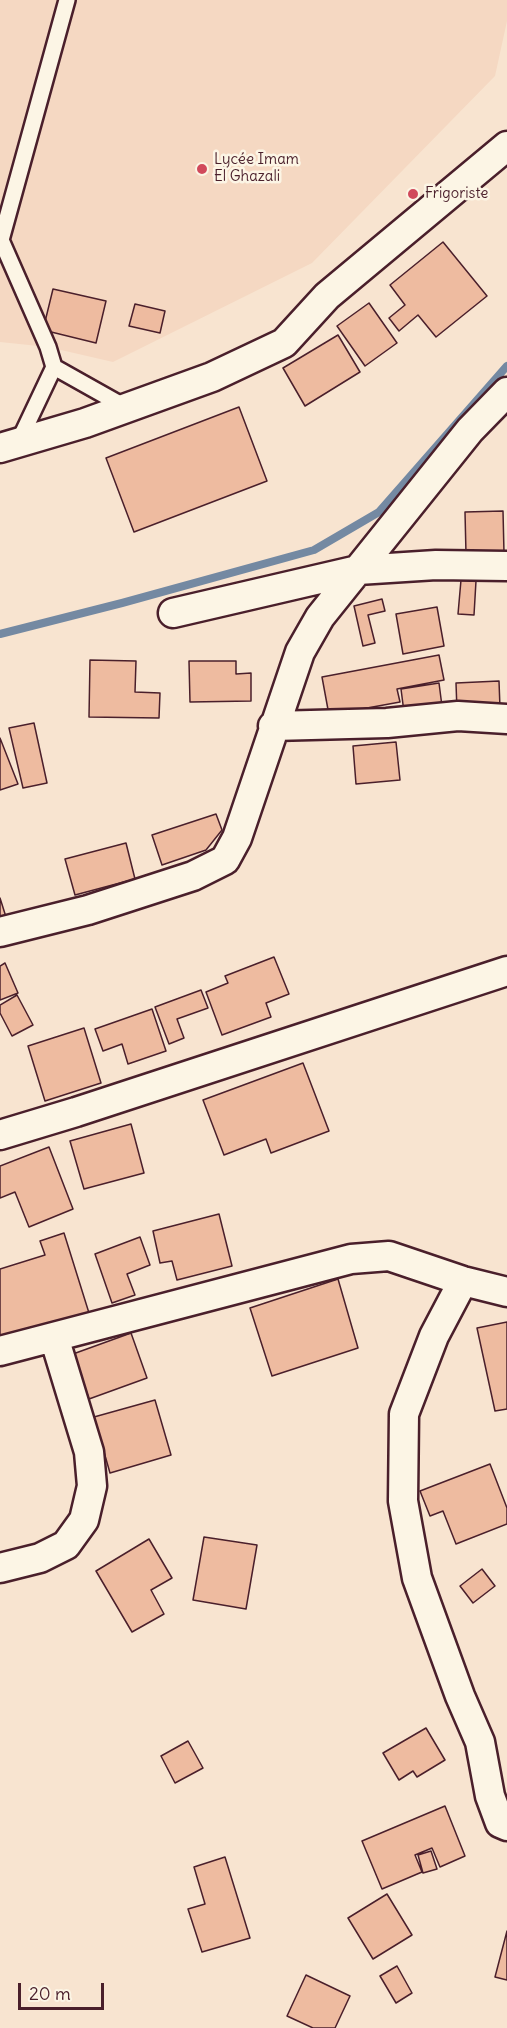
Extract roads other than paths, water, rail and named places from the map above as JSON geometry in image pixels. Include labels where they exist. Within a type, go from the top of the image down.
[{"type":"street","points":[[9,445],[85,423],[212,377],[284,343],[327,296],[507,146]]},
{"type":"street","points":[[0,932],[88,910],[193,876],[225,861],[237,838],[273,726],[300,652],[320,617],[470,430],[507,392]]},
{"type":"street","points":[[173,613],[358,570],[436,566],[507,566]]},
{"type":"street","points":[[273,726],[387,723],[458,716],[507,719]]},
{"type":"street","points":[[0,1135],[76,1113],[507,971]]},
{"type":"street","points":[[0,1351],[351,1258],[389,1256],[463,1281],[507,1292]]},
{"type":"street","points":[[463,1281],[434,1336],[404,1414],[403,1501],[417,1578],[460,1696],[480,1742],[490,1796],[500,1823],[507,1826]]},
{"type":"street","points":[[0,1568],[40,1558],[66,1545],[84,1520],[92,1486],[88,1452],[54,1336]]},
{"type":"lane","points":[[67,0],[1,240],[48,347],[54,367],[127,408]]},
{"type":"lane","points":[[9,445],[54,367]]},
{"type":"waterway","points":[[0,634],[314,550],[379,512],[507,366]]},
{"type":"place","name":"Lycée Imam El Ghazali","points":[[202,169]]},
{"type":"place","name":"Frigoriste","points":[[413,194]]}]
